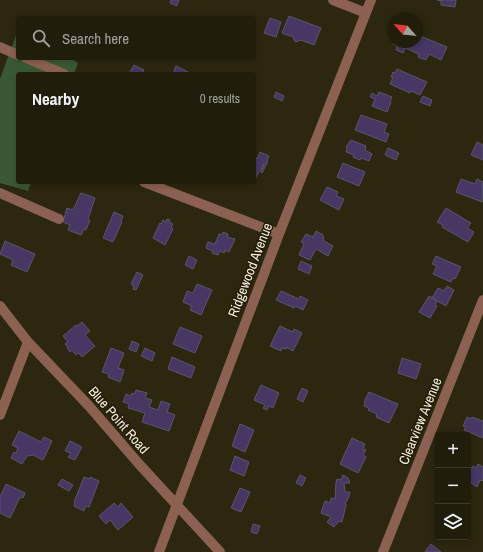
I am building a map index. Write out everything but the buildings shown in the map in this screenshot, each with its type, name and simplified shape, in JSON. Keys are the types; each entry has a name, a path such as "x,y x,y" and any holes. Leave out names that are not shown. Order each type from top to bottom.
{"street":[{"path":"333,0 366,13"},
{"name":"Ridgewood Avenue","path":"159,552 279,234 371,0"},
{"path":"0,47 16,54"},
{"path":"31,60 59,72"},
{"path":"149,184 279,234"},
{"path":"0,193 59,219"},
{"name":"Clearview Avenue","path":"383,552 481,312 483,300"},
{"name":"Blue Point Road","path":"0,306 28,342 89,406 177,506 220,552"},
{"path":"0,415 28,342"}],"green space":[{"path":"16,35 16,60 73,60 78,63 75,72 16,72 16,184 30,184 28,191 0,183 0,79"}]}
